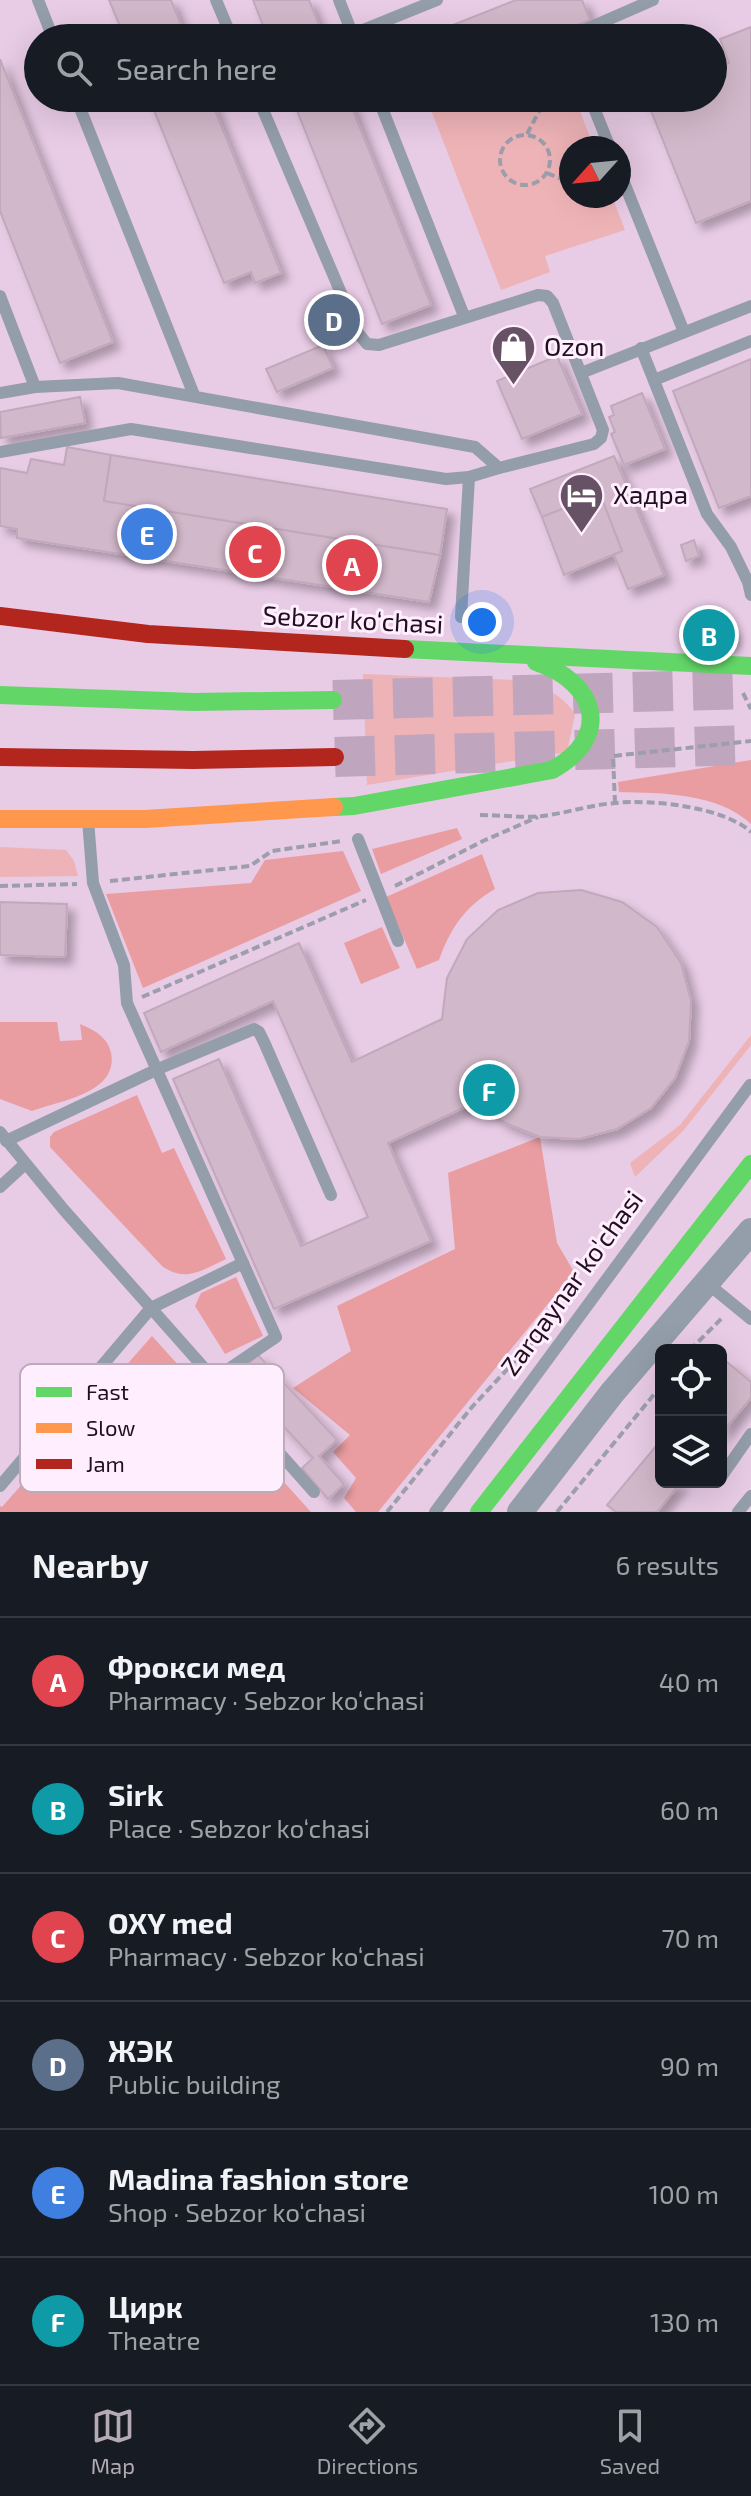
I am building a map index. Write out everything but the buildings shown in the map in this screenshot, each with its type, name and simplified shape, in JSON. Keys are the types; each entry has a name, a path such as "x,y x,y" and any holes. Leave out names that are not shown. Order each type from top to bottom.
{"street":[{"name":"Sebzor ko‘chasi","path":"0,616 148,634 514,656 751,666"},
{"path":"0,819 145,819 354,806 552,770 571,760 584,745 590,734 590,709 582,691 569,678 539,663 514,656"},
{"path":"0,695 193,702 333,700"},
{"path":"0,757 193,760 335,757"},
{"path":"479,1512 751,1164"},
{"path":"520,1512 612,1393 751,1231"}],"lane":[{"path":"38,0 47,24"},
{"path":"216,0 226,24"},
{"path":"339,0 349,24"},
{"path":"598,24 653,0"},
{"path":"381,24 432,1"},
{"path":"82,112 194,395"},
{"path":"0,452 131,429 446,479 469,477 594,444 601,438 603,430 553,303 547,296 538,295 464,316 379,345 367,344 358,333 264,112"},
{"path":"384,112 464,316"},
{"path":"596,112 605,136"},
{"path":"631,200 684,332"},
{"path":"0,296 35,387"},
{"path":"581,373 751,306"},
{"path":"654,380 751,341"},
{"path":"641,348 707,514 731,547 751,595"},
{"path":"0,393 35,387 118,383 475,447 499,468"},
{"path":"461,617 469,477"},
{"path":"88,819 93,883 124,965 127,1003 276,1337 236,1364"},
{"path":"358,839 398,941"},
{"path":"201,1364 3,1136 254,1029 259,1032 331,1195"},
{"name":"Zarqaynar ko'chasi","path":"435,1512 750,1085"},
{"path":"0,1187 25,1164"},
{"path":"103,1364 151,1308 243,1263"},
{"path":"707,1283 751,1319"},
{"path":"727,1468 751,1434"},
{"path":"284,1458 314,1492"},
{"path":"0,1486 20,1462"},
{"path":"738,1512 751,1496"}],"path":[{"path":"527,134 539,112"},
{"path":"527,134 535,136 548,148 550,165 540,180 524,185 515,183 503,171 501,154 510,139 527,134"},
{"path":"547,173 559,178"},
{"path":"741,689 751,709"},
{"path":"615,803 613,756 751,741"},
{"path":"470,815 541,816 615,803 641,802 697,810 733,820 751,832"},
{"path":"127,1003 378,894 483,841 541,816"},
{"path":"0,886 93,883 250,866 272,851 358,839"},
{"path":"557,1512 655,1393"}],"shaded area":[{"path":"432,112 580,112 589,136 559,136 559,208 617,208 625,230 545,256 550,272 501,290"},
{"path":"363,674 517,680 542,687 557,695 575,714 567,752 367,785"},
{"path":"751,760 751,824 738,814 706,801 671,794 619,792 618,782"},
{"path":"457,828 462,839 381,874 372,849"},
{"path":"0,847 66,850 74,861 78,876 0,877"},
{"path":"343,851 361,891 143,988 106,894 251,883 265,860"},
{"path":"482,854 495,889 460,919 439,960 417,969 386,897"},
{"path":"382,927 400,968 361,984 344,943"},
{"path":"0,1022 57,1022 60,1041 82,1040 80,1024 107,1043 111,1067 106,1078 85,1093 32,1111 0,1099"},
{"path":"751,1035 751,1045 683,1131 635,1177 630,1163 680,1125"},
{"path":"137,1095 162,1153 174,1148 226,1259 202,1271 179,1274 162,1266 50,1147 50,1137 54,1132"},
{"path":"540,1137 557,1243 574,1272 378,1512 356,1512 344,1498 356,1478 333,1452 350,1435 293,1388 351,1351 337,1306 455,1249 448,1173"},
{"path":"236,1277 263,1336 225,1354 195,1306 201,1293"},
{"path":"152,1336 177,1364 127,1364"},
{"path":"284,1482 311,1512 0,1512 20,1486 20,1492 284,1492"}],"tunnel":[{"path":"333,700 751,689"},
{"path":"335,757 751,745"}],"traffic: fast":[{"path":"405,649 751,666"},
{"path":"334,807 552,770 572,756 584,742 590,726 590,711 584,696 573,683 536,662"},
{"path":"0,695 193,702 333,700"},
{"path":"479,1512 751,1164"}],"traffic: slow":[{"path":"0,819 145,819 334,807"}],"traffic: jam":[{"path":"0,616 148,634 405,649"},
{"path":"0,757 193,760 335,757"}],"place":[{"name":"ЖЭК","path":"334,320"},
{"name":"Ozon","path":"513,386"},
{"name":"Madina fashion store","path":"147,534"},
{"name":"Хадра","path":"582,534"},
{"name":"OXY med","path":"255,552"},
{"name":"Фрокси мед","path":"352,565"},
{"name":"Sirk","path":"709,635"},
{"name":"Цирк","path":"489,1090"}]}
